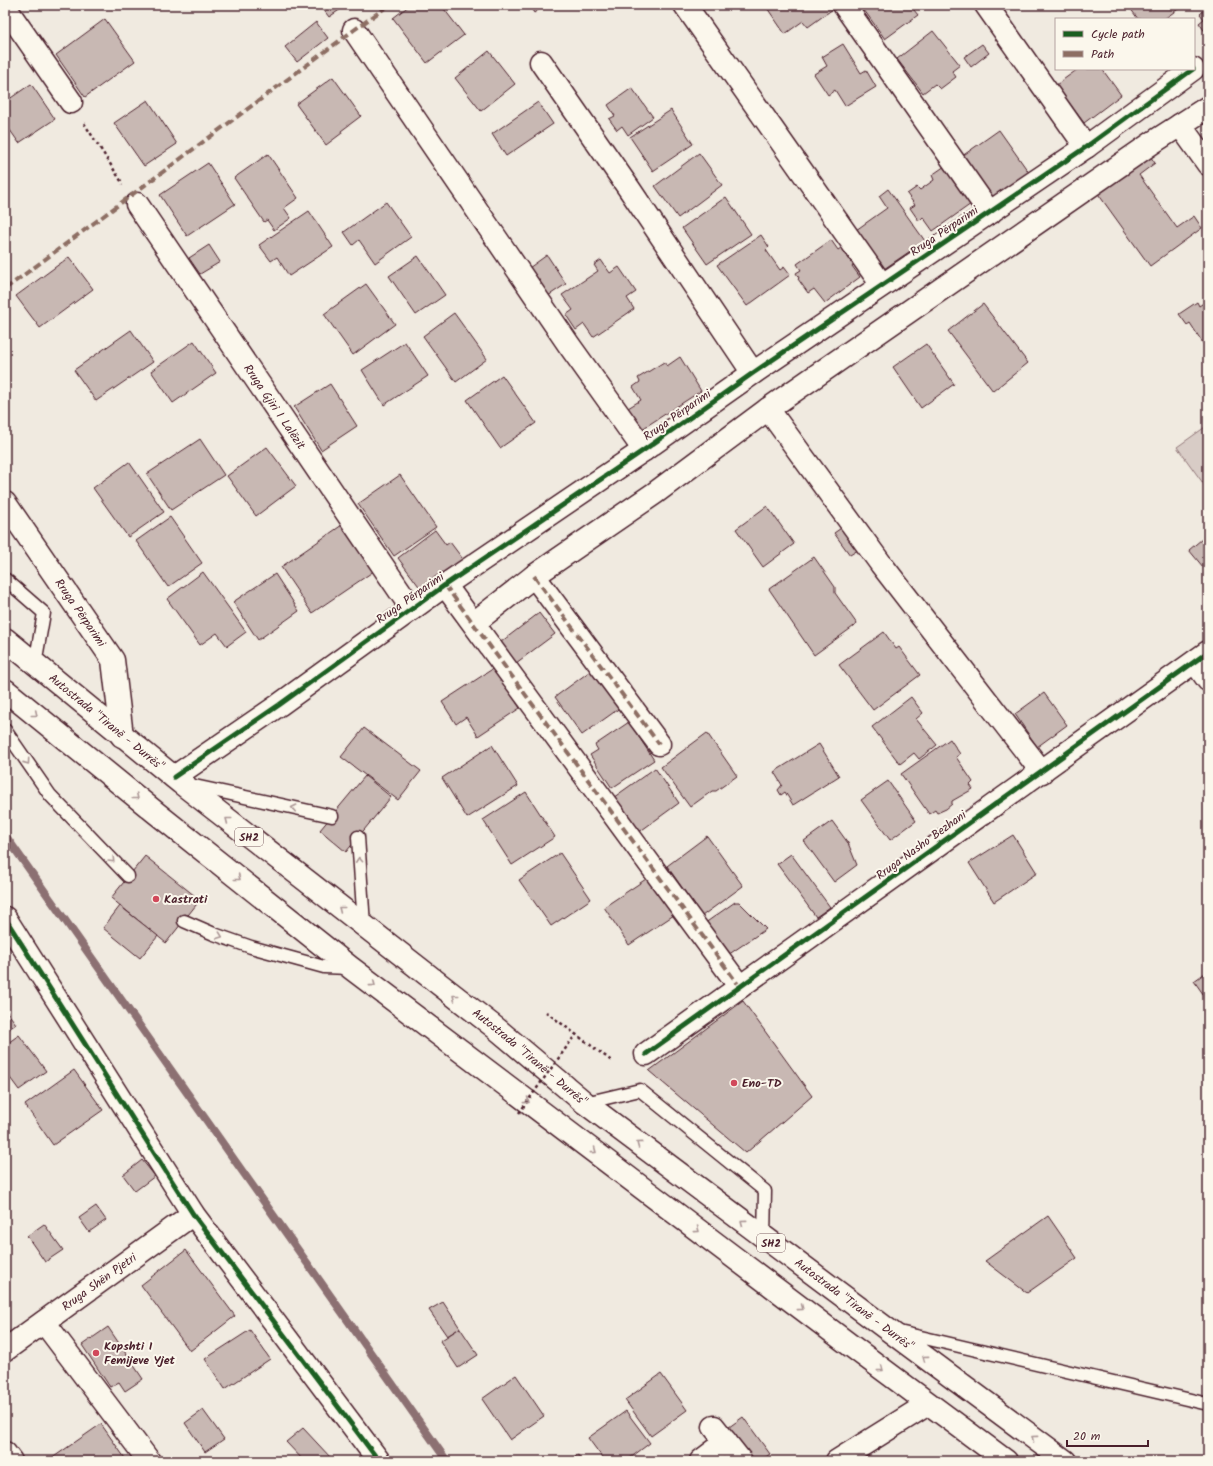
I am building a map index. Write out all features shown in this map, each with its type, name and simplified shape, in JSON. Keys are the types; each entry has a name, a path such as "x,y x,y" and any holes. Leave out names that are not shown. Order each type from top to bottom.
{"main road":[{"path":"685,5 882,285"},
{"path":"844,5 990,212"},
{"path":"986,5 1086,147"},
{"path":"5,7 71,102"},
{"path":"354,30 565,339 644,450"},
{"name":"Rruga Përparimi","path":"1195,67 1208,58"},
{"path":"541,62 634,196 753,373"},
{"name":"Rruga Përparimi","path":"177,780 445,585 644,450 753,373 1086,147 1190,70"},
{"path":"474,623 534,576 655,493 768,410 1152,142 1208,107"},
{"path":"1180,125 1208,164"},
{"name":"Rruga Gjiri I Lalëzit","path":"137,204 412,609"},
{"path":"768,410 881,564 1042,772"},
{"name":"Rruga Përparimi","path":"5,503 113,660 122,736"},
{"path":"534,576 659,744"},
{"path":"445,585 740,987"},
{"name":"Autostrada \"Tiranë - Durrës\"","path":"5,639 177,780 497,1029 585,1103 1065,1461"},
{"path":"1202,657 1208,680"},
{"name":"Rruga Nasho Bezhani","path":"646,1054 1202,657"},
{"path":"5,690 161,817 351,968 928,1404 1006,1461"},
{"path":"5,918 193,1214 379,1461"},
{"name":"Rruga Shën Pjetri","path":"5,1350 193,1214"},
{"path":"44,1322 149,1461"},
{"path":"837,1461 928,1404"},
{"path":"701,1461 720,1434 741,1461"},
{"path":"5,1453 11,1461"}],"lane":[{"path":"5,579 44,613 35,664"},
{"path":"5,730 50,795 128,876"},
{"path":"177,780 332,816"},
{"path":"358,838 364,927"},
{"path":"184,921 214,934 251,947 324,967 351,968"},
{"path":"585,1103 640,1090 765,1192 764,1238"},
{"path":"887,1329 1208,1404"}],"path":[{"path":"71,102 137,204"},
{"path":"546,1012 613,1062"},
{"path":"519,1113 576,1034"}],"shaded area":[{"path":"1208,425 1208,490 1177,447"}],"building":[{"path":"320,5 347,5 329,17"},
{"path":"410,5 441,5 464,35 427,63 393,18"},
{"path":"529,5 545,5 534,13"},
{"path":"765,5 830,5 833,9 808,27 803,21 785,34"},
{"path":"871,5 910,5 918,15 885,39 864,10"},
{"path":"1128,5 1184,5 1165,18 1137,18"},
{"path":"1203,5 1208,5 1208,36 1199,23 1204,19 1200,14 1206,9"},
{"path":"105,19 135,61 85,97 56,55"},
{"path":"316,22 328,38 297,62 285,47"},
{"path":"933,31 960,65 952,71 956,77 940,89 935,84 923,93 897,59"},
{"path":"843,44 861,73 866,70 876,87 845,106 835,90 828,95 814,74 827,66 822,57"},
{"path":"982,44 989,53 971,67 964,57"},
{"path":"489,51 515,84 481,111 455,78"},
{"path":"1077,70 1103,70 1121,95 1084,123 1056,85"},
{"path":"333,77 361,116 341,131 342,133 326,145 296,104"},
{"path":"31,84 55,119 19,143 5,123 5,102"},
{"path":"632,88 653,117 628,135 622,126 617,130 609,119 615,116 608,105"},
{"path":"148,100 177,144 144,166 114,123"},
{"path":"538,102 553,124 506,156 492,134"},
{"path":"671,110 693,144 653,171 630,137"},
{"path":"999,130 1030,174 990,203 958,159"},
{"path":"699,153 722,185 678,218 655,186"},
{"path":"1148,153 1155,163 1139,175 1177,228 1194,216 1202,228 1150,266 1096,191"},
{"path":"268,154 298,198 284,208 291,218 274,230 267,220 264,222 234,178"},
{"path":"208,163 235,204 187,236 160,195"},
{"path":"945,166 971,204 933,231 923,217 919,221 910,208 915,205 907,194 917,187 920,190 934,180 932,175"},
{"path":"888,189 925,241 884,269 856,230 887,208 879,196"},
{"path":"726,197 751,234 707,264 682,228"},
{"path":"386,202 411,237 375,263 359,240 353,245 344,232"},
{"path":"309,211 333,247 289,276 277,257 271,261 259,245"},
{"path":"761,235 769,247 766,250 780,270 784,267 790,275 747,306 717,265"},
{"path":"831,240 838,250 844,246 856,263 852,266 860,277 825,303 814,289 808,293 798,279 799,278 796,273 801,270 797,264"},
{"path":"209,245 220,262 200,274 189,258"},
{"path":"547,255 566,284 548,296 529,268"},
{"path":"418,256 445,295 416,315 389,276"},
{"path":"69,257 93,289 40,328 16,296"},
{"path":"601,260 610,273 619,267 636,292 627,298 634,309 593,337 584,324 576,330 566,315 573,310 562,295 598,271 594,265"},
{"path":"366,284 395,324 353,355 324,314"},
{"path":"1208,300 1208,351 1190,323 1187,325 1179,314 1197,302 1199,306"},
{"path":"983,304 1028,363 993,391 948,331"},
{"path":"454,313 487,359 456,382 423,336"},
{"path":"131,330 153,362 96,401 74,370"},
{"path":"194,341 216,373 173,403 151,371"},
{"path":"405,342 428,376 384,405 362,370"},
{"path":"926,344 954,384 921,408 893,367"},
{"path":"680,357 701,391 642,429 628,408 641,400 633,387 640,382 638,378 664,362 667,366"},
{"path":"502,375 536,423 500,448 467,400"},
{"path":"330,384 357,426 321,450 294,407"},
{"path":"200,439 224,475 171,510 147,474"},
{"path":"267,447 296,486 256,516 227,476"},
{"path":"129,462 164,512 128,537 93,488"},
{"path":"400,475 436,527 394,556 358,504"},
{"path":"767,506 794,544 763,567 736,529"},
{"path":"170,517 202,563 168,587 136,541"},
{"path":"847,524 863,547 850,555 834,533"},
{"path":"342,525 374,571 312,613 281,567"},
{"path":"435,530 446,545 450,542 465,562 424,593 398,558"},
{"path":"1208,534 1208,573 1189,550"},
{"path":"814,557 835,587 835,593 857,624 814,655 769,589"},
{"path":"203,572 246,632 227,646 217,633 200,645 167,599"},
{"path":"275,574 299,611 258,640 233,602"},
{"path":"539,613 555,634 512,666 497,645"},
{"path":"884,632 896,649 899,647 920,675 873,710 839,665"},
{"path":"597,666 624,705 582,735 555,697"},
{"path":"494,668 520,708 478,736 466,717 456,724 442,702"},
{"path":"1044,693 1067,725 1037,747 1015,714"},
{"path":"911,697 923,713 916,719 937,745 919,759 914,753 900,764 872,727"},
{"path":"629,722 654,760 612,788 590,755 598,750 595,745"},
{"path":"364,728 421,771 398,800 341,757"},
{"path":"707,733 737,776 716,791 712,791 690,807 661,767"},
{"path":"950,739 960,754 956,757 973,782 970,785 973,789 952,801 952,804 946,809 937,813 935,810 929,814 901,774"},
{"path":"819,744 839,776 793,805 785,792 781,795 778,790 782,785 774,772"},
{"path":"492,745 518,786 467,818 442,778"},
{"path":"655,768 679,803 635,835 610,800"},
{"path":"365,776 391,797 346,852 320,830"},
{"path":"888,781 916,821 890,840 861,800"},
{"path":"526,792 555,837 512,865 483,820"},
{"path":"832,821 848,843 857,865 834,882 804,841"},
{"path":"1013,835 1037,873 994,902 969,863"},
{"path":"707,836 743,886 702,916 667,866"},
{"path":"560,853 591,899 551,926 519,880"},
{"path":"791,854 830,907 816,917 777,864"},
{"name":"Kastrati","path":"145,856 200,900 166,943 111,898"},
{"path":"649,877 674,915 629,945 604,907"},
{"path":"735,902 739,902 766,929 725,957 701,926"},
{"path":"120,906 158,936 140,958 103,928"},
{"path":"1208,971 1208,1001 1194,981"},
{"name":"Eno-TD","path":"743,1001 812,1096 746,1153 649,1071"},
{"path":"5,1009 16,1024 5,1032"},
{"path":"19,1035 46,1071 19,1090 5,1071 5,1045"},
{"path":"74,1070 103,1110 53,1145 25,1105"},
{"path":"142,1160 155,1176 135,1191 123,1175"},
{"path":"96,1206 106,1220 89,1232 79,1218"},
{"path":"1048,1216 1077,1258 1027,1293 985,1261"},
{"path":"44,1224 63,1250 45,1262 27,1236"},
{"path":"186,1250 235,1316 190,1351 141,1285"},
{"path":"443,1302 460,1328 447,1336 429,1310"},
{"path":"108,1327 143,1379 125,1391 119,1382 110,1387 82,1345"},
{"path":"460,1328 478,1355 458,1368 440,1341"},
{"path":"250,1330 270,1359 225,1389 205,1359"},
{"path":"661,1374 687,1410 651,1436 625,1400"},
{"path":"516,1375 544,1416 510,1440 482,1399"},
{"path":"203,1410 224,1439 205,1452 185,1423"},
{"path":"626,1411 650,1443 626,1461 605,1461 588,1438"},
{"path":"743,1417 770,1454 760,1461 748,1461 725,1430"},
{"path":"101,1424 127,1461 48,1461"},
{"path":"303,1428 331,1458 328,1461 304,1461 286,1442"},
{"path":"578,1455 582,1461 569,1461"}],"waterway":[{"path":"5,835 447,1461"}],"marked path":[{"path":"5,289 389,5"},
{"path":"534,576 659,744"},
{"path":"445,585 740,987"}],"cycle path":[{"path":"174,777 279,705 445,585 644,450 753,373 1086,147 1192,70"},
{"path":"646,1054 1208,652"},
{"path":"5,918 193,1214 379,1461"}],"place":[{"name":"Kastrati","path":"156,899"},
{"name":"Eno-TD","path":"734,1083"},
{"name":"Kopshti I Femijeve Yjet","path":"96,1353"}]}
